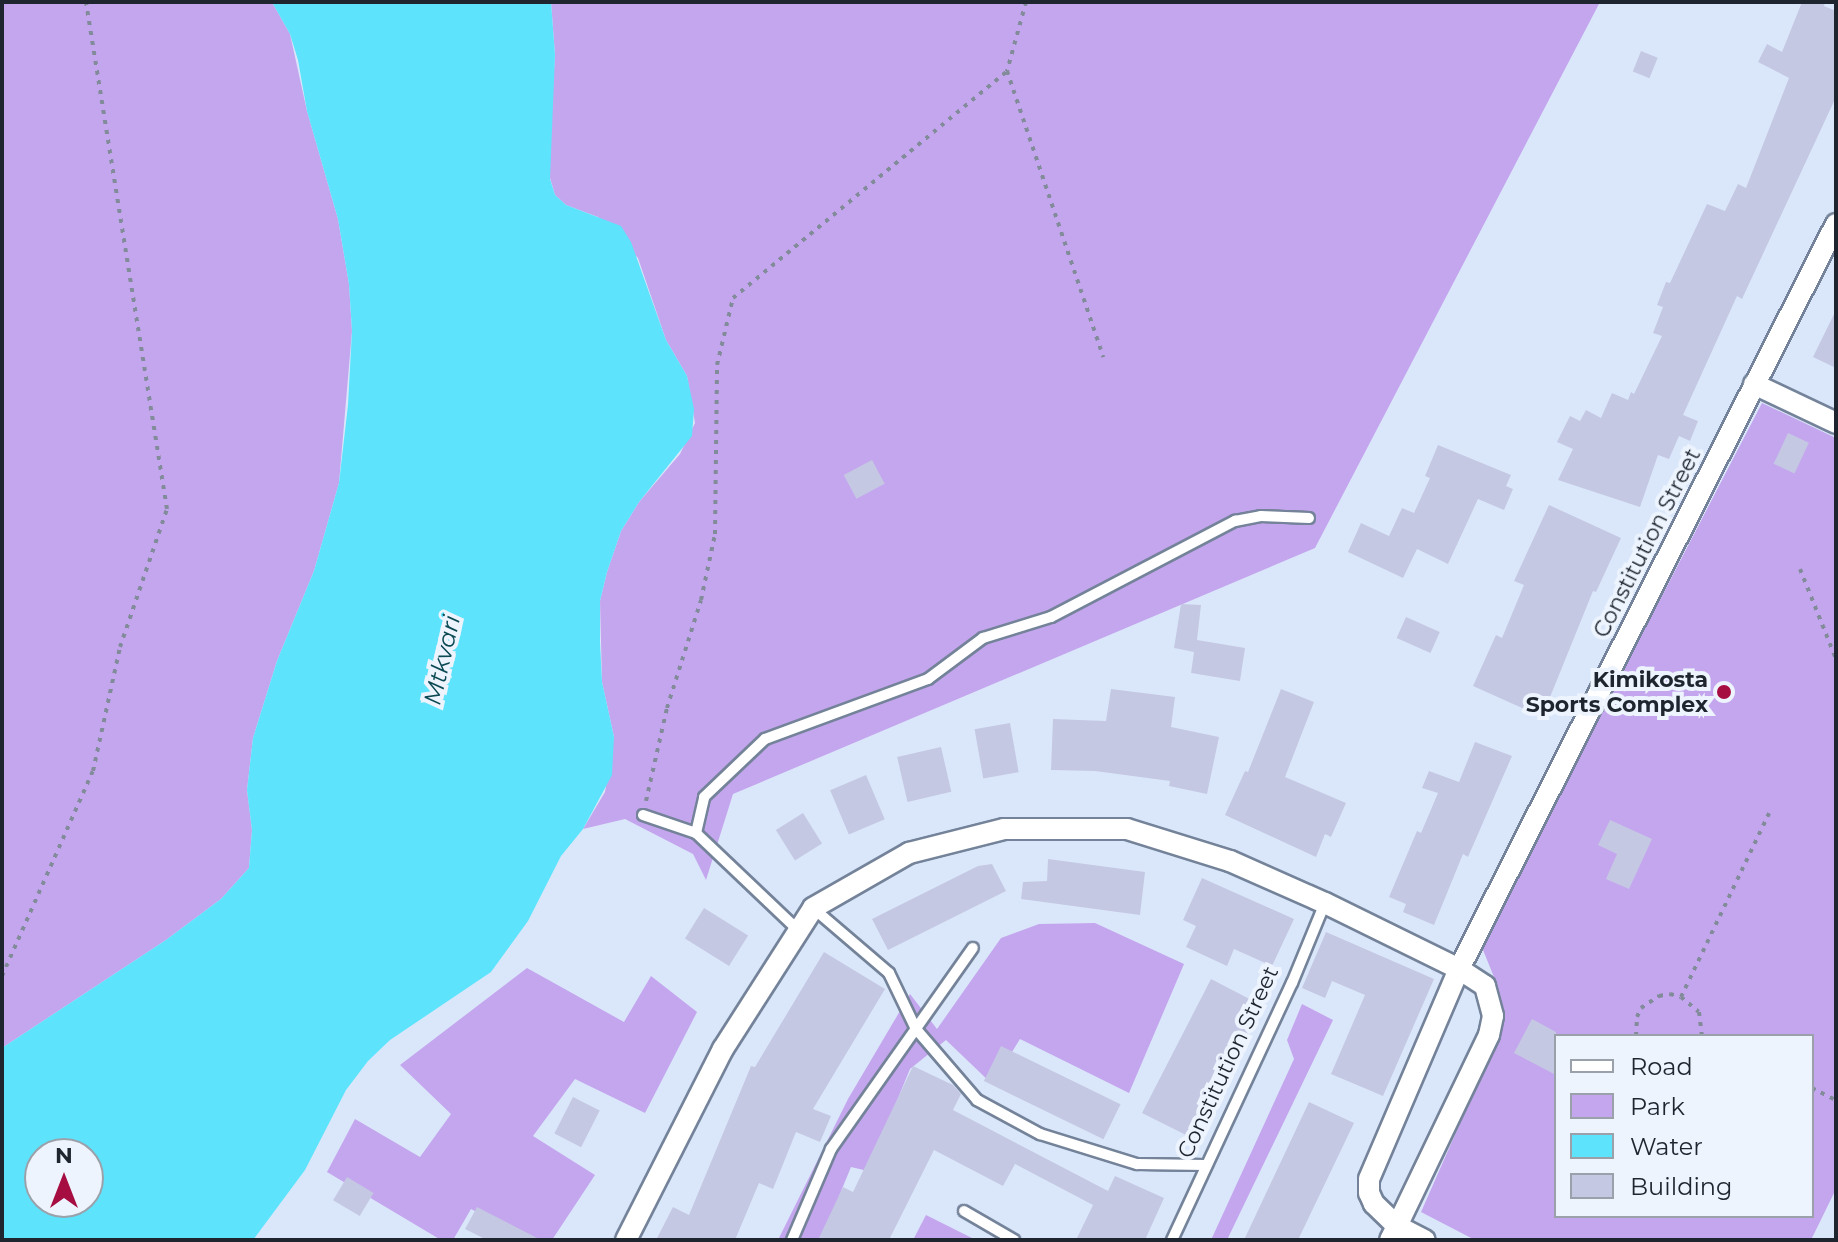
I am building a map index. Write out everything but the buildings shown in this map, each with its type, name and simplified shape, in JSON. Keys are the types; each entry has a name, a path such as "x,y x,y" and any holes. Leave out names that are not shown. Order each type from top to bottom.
{"street":[{"name":"Constitution Street","path":"1393,1233 1369,1193 1369,1179 1459,969 1754,384 1766,369 1836,224"},
{"path":"1754,384 1836,423"},
{"path":"626,1240 723,1049 813,908 909,853 1004,829 1127,829 1230,861 1325,903 1459,969 1485,986 1493,1016 1489,1035 1393,1233 1425,1240"}],"lane":[{"path":"696,833 704,797 765,739 928,679 983,638 1051,617 1235,521 1261,516 1309,518"},
{"path":"643,815 696,833 798,930"},
{"name":"Constitution Street","path":"1172,1240 1292,983 1325,903"},
{"path":"813,908 889,973 916,1029 977,1100 1040,1134 1137,1164 1205,1165"},
{"path":"792,1240 831,1149 973,948"},
{"path":"964,1211 1014,1240"}],"path":[{"path":"2,976 93,771 120,647 167,509 86,2"},
{"path":"1026,2 1007,71 1103,357"},
{"path":"643,815 667,708 701,600 715,534 717,365 733,298 1007,71"},
{"path":"1800,569 1836,659"},
{"path":"1681,997 1769,813"},
{"path":"1636,1034 1637,1017 1649,1000 1670,994 1681,997 1699,1012 1703,1034"},
{"path":"1814,1089 1836,1100"}],"green space":[{"path":"2,2 272,2 290,34 307,111 338,219 349,284 352,331 339,483 314,571 277,661 253,738 247,790 252,830 249,868 221,899 166,940 2,1048"},
{"path":"551,2 1600,2 1315,548 733,794 706,880 693,854 625,819 583,829 605,792 614,737 602,682 600,601 607,572 621,531 639,502 680,454 695,423 687,376 666,340 638,258 598,217 566,205 555,195 550,178 549,150 555,55"},
{"name":"Kimikosta Sports Complex","path":"1762,403 1836,438 1836,1189 1811,1240 1475,1240 1421,1212 1502,1028 1496,982 1481,945"},
{"path":"1095,923 1184,964 1129,1093 1020,1039 992,1084 946,1040 910,1069 868,1171 851,1167 821,1240 778,1240 848,1099 910,994 937,1029 1001,938 1039,924"},
{"path":"527,968 624,1022 651,976 697,1012 645,1113 575,1079 533,1136 595,1175 552,1240 531,1240 471,1209 453,1240 441,1240 327,1172 355,1119 420,1157 451,1114 400,1065"},
{"path":"1302,1004 1333,1020 1227,1240 1211,1240 1294,1059 1287,1040"},
{"path":"926,1215 976,1240 913,1240"}],"water":[{"name":"Mtkvari","path":"272,2 551,2 555,55 550,179 555,195 566,205 621,226 631,242 666,340 687,376 694,409 692,436 639,502 621,531 600,601 602,682 614,737 612,775 583,829 561,856 528,921 491,972 390,1040 368,1061 346,1090 305,1170 253,1240 2,1240 2,1048 166,940 221,899 249,868 252,830 247,790 253,738 277,661 314,571 339,483 348,405 352,331 349,284 338,219 307,111 290,34"}],"place":[{"name":"Kimikosta Sports Complex","path":"1724,692"}]}
